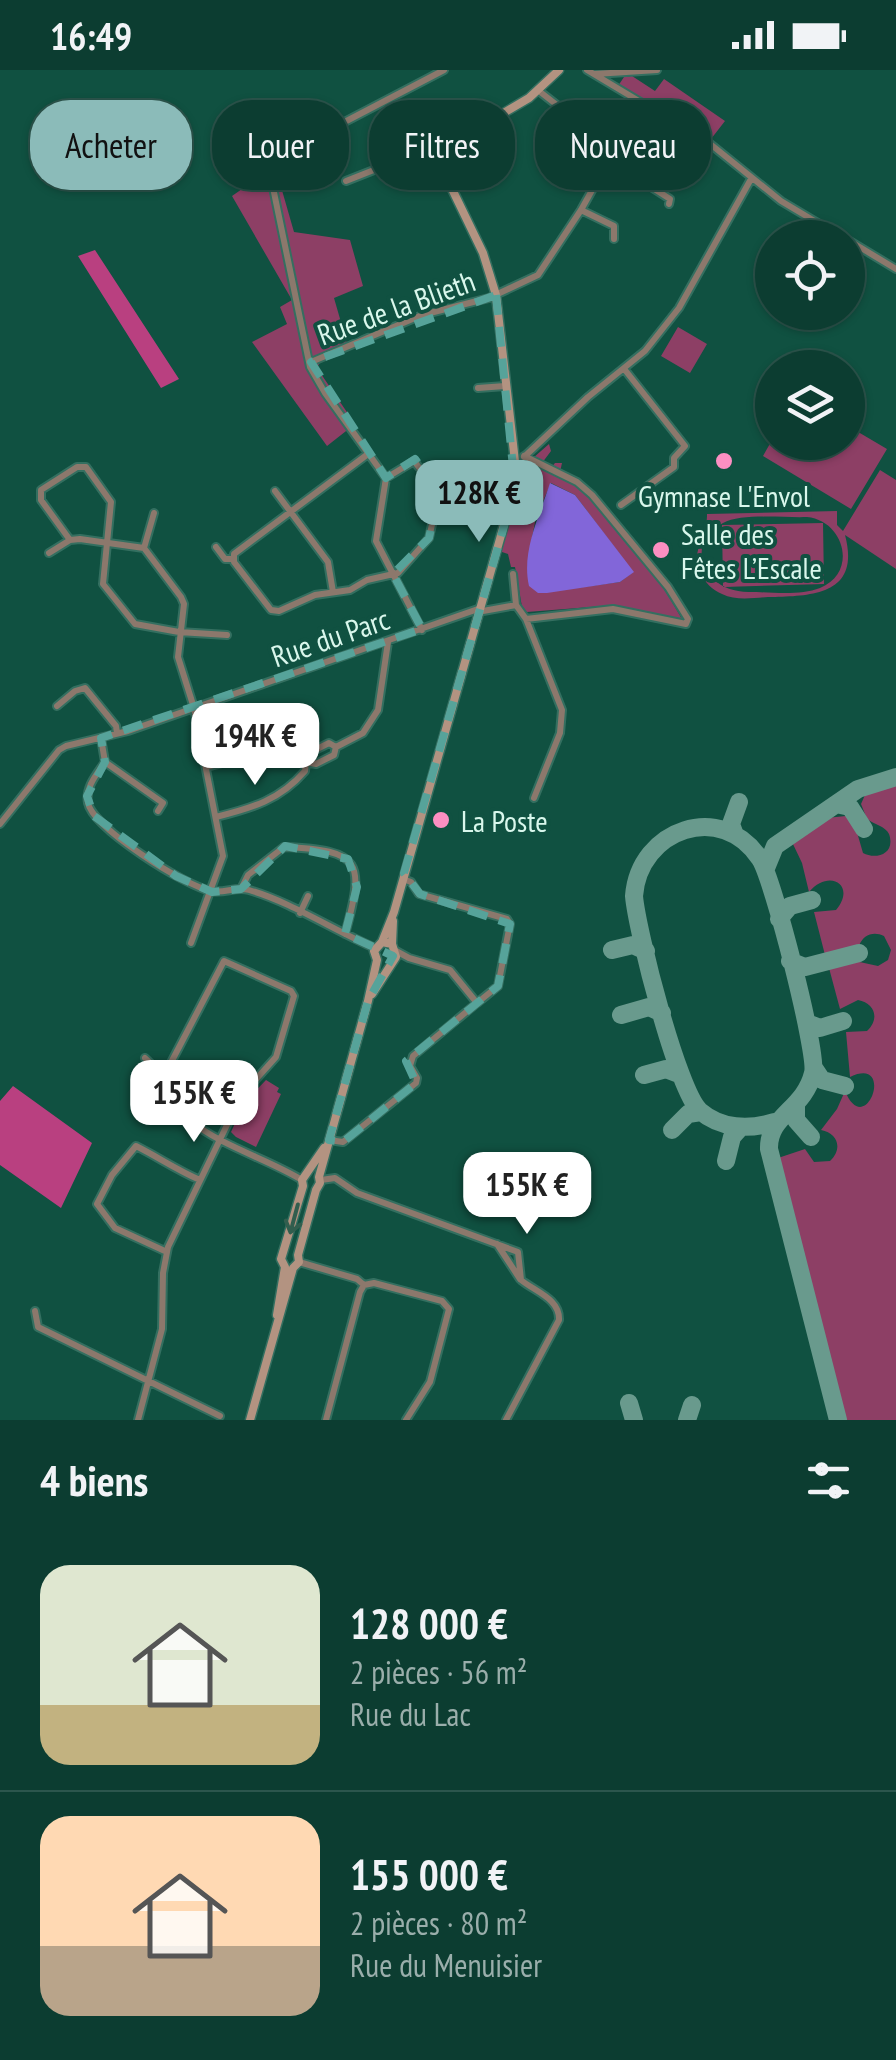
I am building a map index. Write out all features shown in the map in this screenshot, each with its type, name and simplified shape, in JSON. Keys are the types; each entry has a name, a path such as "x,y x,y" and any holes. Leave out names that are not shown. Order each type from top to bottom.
{"main road":[{"path":"515,105 538,91 559,70"},
{"path":"250,1420 368,1001 378,945 394,912 515,488 520,458 505,386 496,295 484,253 455,190"},
{"path":"368,1001 393,954 394,912"},
{"path":"378,945 393,954"},
{"path":"377,960 393,954"},
{"path":"294,1263 281,1260 305,1178 329,1140"},
{"path":"305,1178 320,1178"},
{"path":"305,1178 310,1191 316,1190"},
{"path":"285,1252 294,1251 294,1263"}],"street":[{"path":"422,630 376,541 386,478 312,373 270,174 312,139 444,70"},
{"path":"590,72 657,70"},
{"path":"590,72 709,143 751,179 813,220"},
{"path":"538,91 550,100"},
{"path":"526,619 613,609 686,624 688,619 668,587 592,495 576,482 520,458 588,396 645,352 679,308 751,179"},
{"path":"593,190 582,210 614,226 614,238"},
{"path":"658,190 670,198 668,204"},
{"name":"Rue de la Blieth","path":"311,362 422,315 496,295 538,275 582,210"},
{"path":"865,251 896,269"},
{"path":"622,505 674,467 674,458 685,446 624,370"},
{"path":"478,388 505,386"},
{"path":"216,547 224,559 232,559 368,454"},
{"path":"232,559 274,612 315,595 350,590 404,569 429,538 439,494 414,461 386,478"},
{"path":"70,540 42,500 41,490 77,467 86,466 111,502 103,584 129,618 143,627 226,636"},
{"path":"275,492 328,562 334,592"},
{"path":"144,548 154,513"},
{"path":"49,553 70,540 144,548 184,604 178,657 194,708 223,856 191,943"},
{"path":"512,574 516,605 526,619 562,710 560,733 534,798"},
{"name":"Rue du Parc","path":"0,824 59,750 194,708 478,609 516,605"},
{"path":"206,767 264,754 284,754 316,764 334,755 336,747 363,733 378,710 388,642"},
{"path":"57,706 84,688 116,726 117,733"},
{"path":"101,738 106,762 163,804 158,812"},
{"path":"216,816 253,808 280,796 305,771 309,753 329,743 336,747"},
{"path":"106,762 91,782 87,796 94,816 176,876 212,892 241,889 378,945"},
{"path":"241,889 248,876 284,847 341,854 353,864 357,887 345,934"},
{"path":"329,1140 343,1142 416,1083 410,1066 412,1056 498,986 510,924 507,920 419,894 403,878"},
{"path":"300,913 308,896"},
{"path":"393,954 450,970 477,1003"},
{"path":"138,1420 162,1329 167,1252 241,1096 276,1057 294,996 291,991 224,960 164,1076"},
{"path":"146,1058 164,1076 186,1117 220,1138 305,1178"},
{"path":"167,1252 115,1228 97,1204 112,1175 136,1146 200,1180"},
{"path":"320,1178 335,1178 357,1193 518,1252 521,1280"},
{"path":"496,1243 513,1273 553,1302 559,1311 559,1320 506,1420"},
{"path":"294,1263 357,1279 364,1285"},
{"path":"364,1285 374,1283 442,1301 449,1310 430,1382 406,1420"},
{"path":"326,1420 364,1285"},
{"path":"35,1311 38,1327 220,1416"}],"highlighted area":[{"path":"496,295 515,488 404,873 420,894 510,924 498,986 406,1061 416,1083 343,1142 329,1140 368,1001 393,956 345,934 357,887 348,859 285,846 241,889 212,892 176,876 94,816 87,796 105,762 101,738 422,629 393,574 429,538 439,491 415,459 386,478 311,362"}],"shaded area":[{"path":"632,76 655,91 664,79 694,100 643,100 618,86 624,77"},
{"path":"711,111 725,121 711,139"},
{"path":"241,190 282,190 294,232 350,240 363,286 334,298 349,350 320,362 317,368 355,424 327,446 252,342 287,324 280,307 292,300 232,196"},
{"path":"95,250 179,379 161,388 78,256"},
{"path":"678,327 707,344 690,373 661,356"},
{"path":"865,436 887,449 851,509 770,460 865,460"},
{"path":"549,444 551,451 542,463 551,468 562,463 560,472 629,540 683,621 616,605 527,612 522,607 515,567 511,567 508,554 499,551 519,487 520,462 533,458","holes":["551,483 575,495 633,572 620,582 538,593 531,543 536,517"]},
{"path":"880,470 896,480 896,569 845,535 846,570 839,581 816,593 733,598 709,585 697,565 707,514 837,511 837,525 843,531","holes":["752,517 807,517 820,521 838,537 843,560 832,581 820,588 795,593 734,590 710,576 704,565 704,542 723,523"]},
{"path":"550,483 575,495 634,572 620,582 547,593 538,593 529,586 529,546"},
{"path":"823,523 824,584 723,587 722,525"},
{"path":"896,784 896,1420 846,1420 778,1158 805,1149 814,1162 830,1161 837,1142 821,1130 845,1091 853,1104 861,1107 873,1094 872,1077 864,1073 850,1077 846,1032 867,1031 874,1012 858,1000 840,1009 829,968 855,961 878,966 888,960 891,950 884,936 872,934 859,946 825,955 814,912 836,910 842,901 842,887 825,881 809,892 792,842 826,818 846,816 854,822 863,853 883,854 890,846 889,834 867,819 861,804 865,795"},
{"path":"266,1080 279,1088 277,1092 281,1094 256,1147 231,1132 245,1102"},
{"path":"13,1086 92,1143 61,1208 0,1165 0,1101"}],"taxiway":[{"path":"766,868 775,846 858,789 896,777"},
{"path":"735,835 731,824 739,802"},
{"path":"836,804 850,807 864,829"},
{"path":"774,1122 736,1126 708,1117 691,1098 670,1044 634,896 639,873 650,854 666,839 685,830 725,830 744,841 760,859 793,966 809,1034 813,1073 802,1096 774,1128 769,1149 838,1420"},
{"path":"779,919 790,906 812,900"},
{"path":"612,950 633,945 646,951"},
{"path":"790,961 805,967 859,953"},
{"path":"621,1015 649,1007 662,1013"},
{"path":"807,1023 820,1028 843,1021"},
{"path":"814,1068 822,1080 845,1086"},
{"path":"644,1075 666,1069 679,1074"},
{"path":"796,1106 796,1120 811,1137"},
{"path":"672,1130 688,1114 701,1112"},
{"path":"726,1161 732,1137 741,1127"},
{"path":"629,1403 634,1420"},
{"path":"687,1420 692,1405"}],"place":[{"name":"Gymnase L'Envol","path":"724,461"},
{"name":"Salle des Fêtes L’Escale","path":"661,550"},
{"name":"La Poste","path":"441,820"}]}
